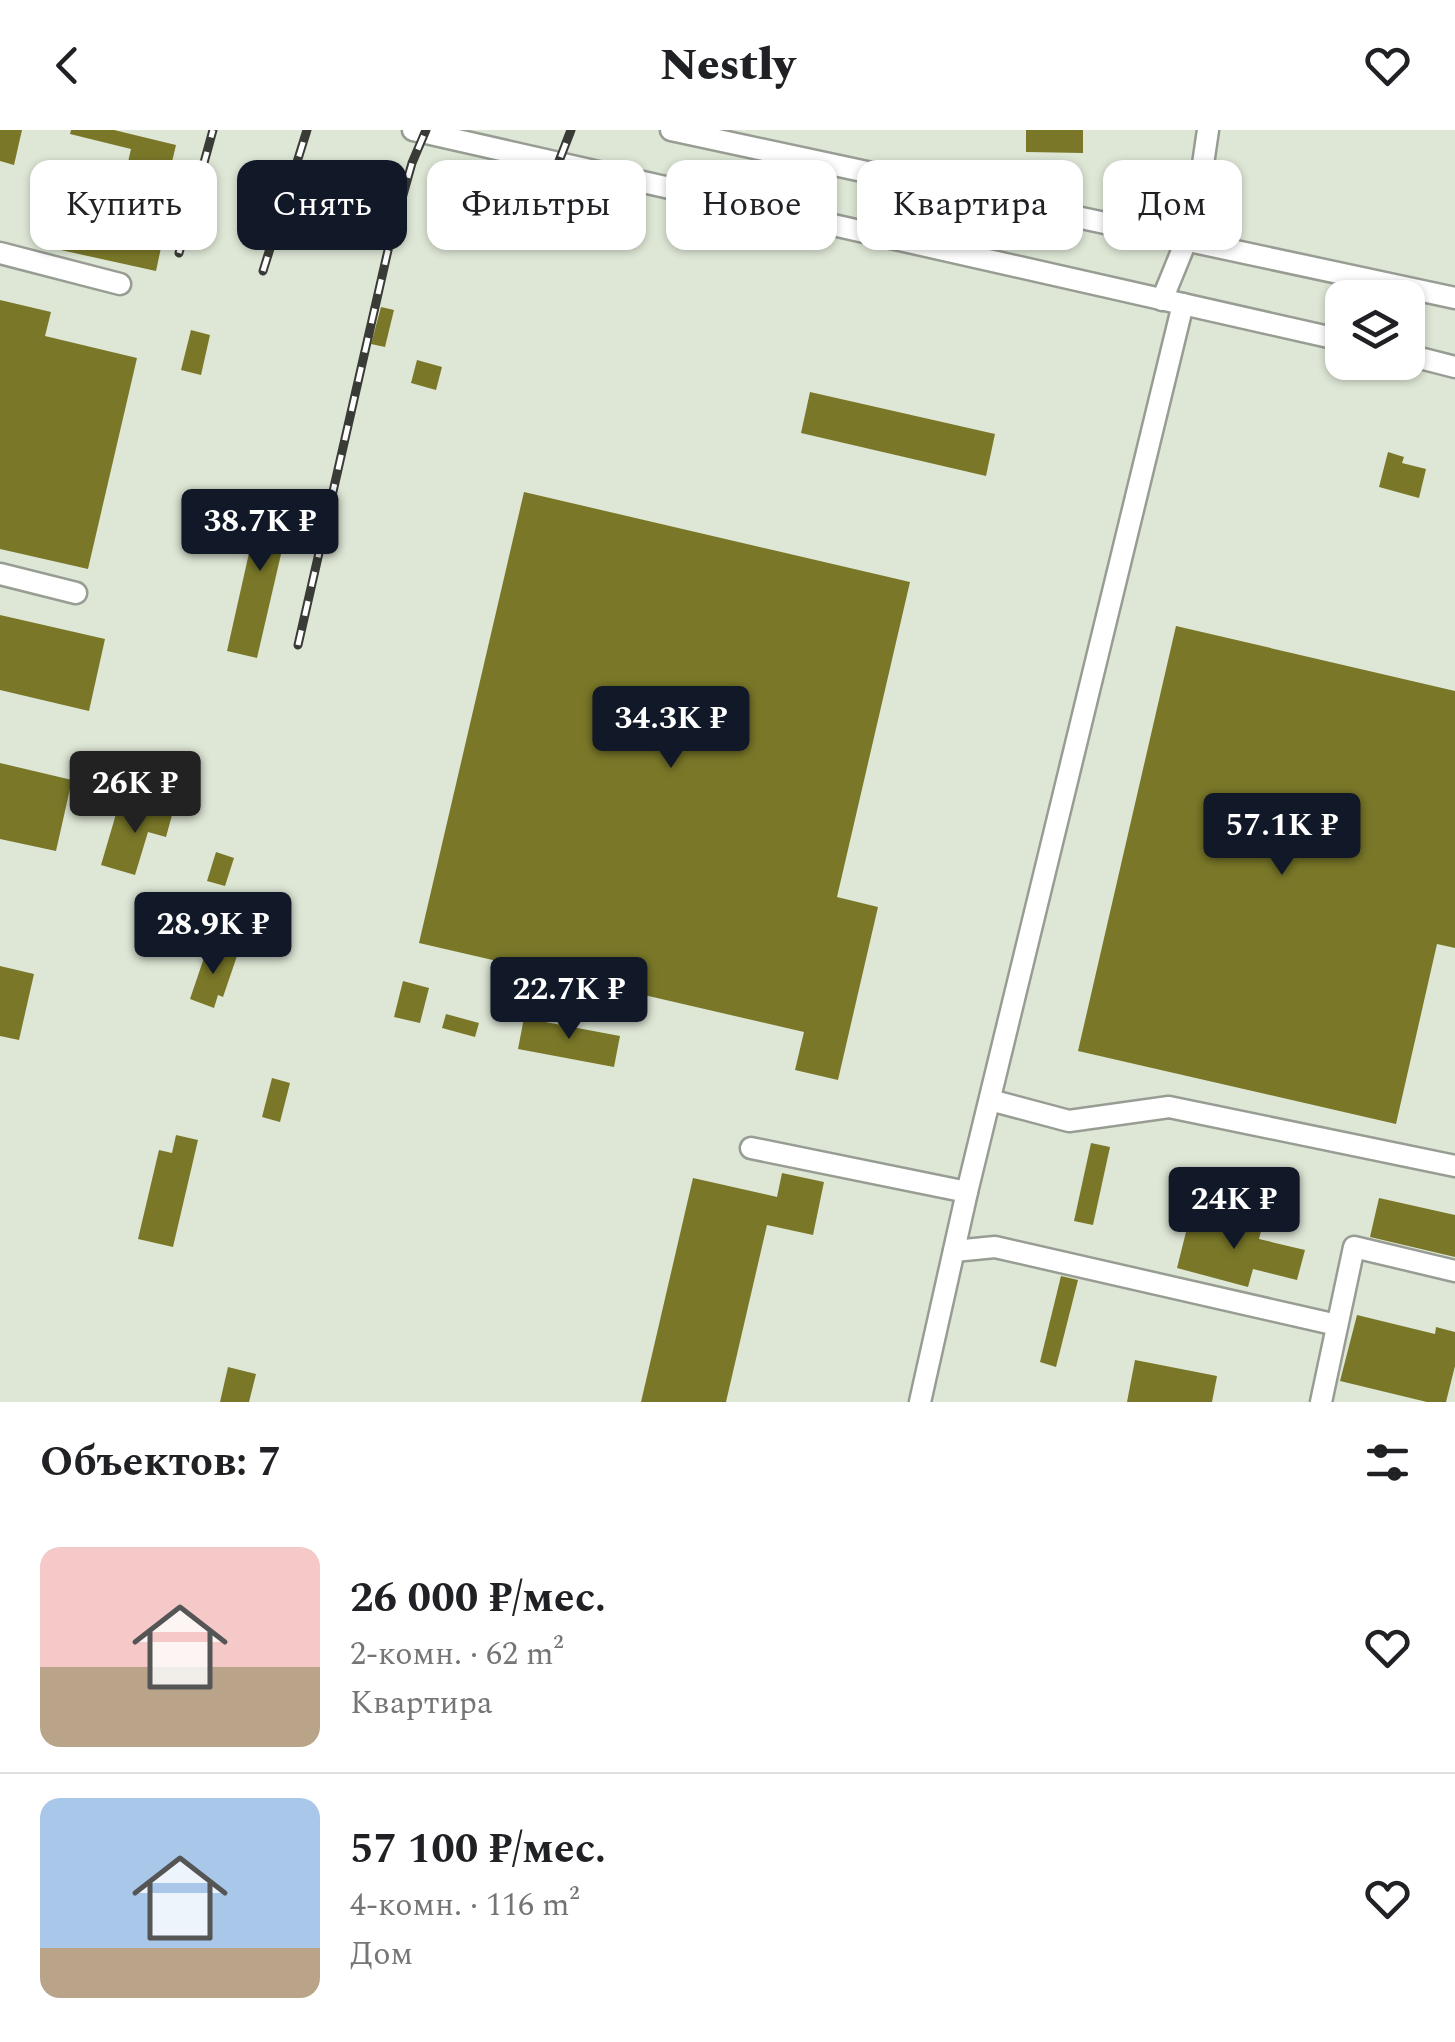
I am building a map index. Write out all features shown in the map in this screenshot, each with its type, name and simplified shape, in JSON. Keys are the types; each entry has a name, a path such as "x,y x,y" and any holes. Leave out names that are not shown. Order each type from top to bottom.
{"street":[{"path":"413,130 1325,336"},
{"path":"670,130 1103,224"},
{"path":"1204,160 1208,130"},
{"path":"920,1402 1185,250"},
{"path":"1225,250 1455,298"},
{"path":"0,253 120,284"},
{"path":"1425,360 1455,366"},
{"path":"0,574 76,593"},
{"path":"990,1100 1070,1121 1169,1108 1455,1166"},
{"path":"750,1148 967,1192"},
{"path":"954,1251 994,1247 1337,1325"},
{"path":"1321,1402 1354,1248 1455,1270"}],"shaded area":[{"path":"0,130 1455,130 1455,1402 0,1402"}],"building":[{"path":"0,130 22,130 14,165 0,161"},
{"path":"71,130 114,130 176,145 172,160 128,160 131,149 70,134"},
{"path":"1026,130 1083,130 1083,153 1026,152"},
{"path":"61,250 160,250 156,271"},
{"path":"0,300 51,312 45,336 137,358 88,569 0,549"},
{"path":"381,307 394,310 385,347 371,344"},
{"path":"191,330 210,335 201,375 181,370"},
{"path":"417,360 442,367 436,390 411,383"},
{"path":"810,392 995,434 986,476 801,433"},
{"path":"1388,452 1404,457 1402,463 1426,469 1419,498 1379,487"},
{"path":"263,491 294,498 257,658 227,651"},
{"path":"524,492 910,582 837,897 878,907 838,1080 795,1070 804,1032 419,943"},
{"path":"0,615 105,639 89,711 0,690"},
{"path":"1176,626 1455,691 1455,948 1437,944 1396,1124 1078,1051"},
{"path":"0,763 72,780 56,851 0,839"},
{"path":"149,801 174,808 166,837 148,832 135,875 101,865 116,814 131,818 135,805 147,809"},
{"path":"216,852 234,858 225,886 207,881"},
{"path":"208,946 237,956 223,997 218,995 214,1008 190,999"},
{"path":"0,966 34,974 19,1040 0,1036"},
{"path":"403,981 429,988 420,1023 394,1017"},
{"path":"446,1014 479,1023 475,1037 442,1028"},
{"path":"524,1018 620,1036 614,1067 518,1049"},
{"path":"272,1078 290,1083 280,1122 262,1117"},
{"path":"176,1135 198,1140 173,1247 138,1239 159,1150 172,1153"},
{"path":"1091,1143 1110,1147 1093,1225 1074,1221"},
{"path":"782,1173 824,1182 813,1235 767,1225 726,1402 641,1402 693,1178 777,1197"},
{"path":"1379,1198 1455,1215 1455,1257 1370,1237"},
{"path":"1205,1209 1218,1213 1216,1221 1261,1231 1259,1239 1305,1250 1297,1280 1253,1269 1248,1287 1177,1268 1190,1216 1202,1219"},
{"path":"1061,1276 1078,1280 1056,1367 1040,1362"},
{"path":"1357,1315 1435,1334 1436,1327 1455,1332 1455,1366 1446,1402 1427,1402 1340,1381"},
{"path":"1135,1360 1217,1376 1212,1402 1127,1402"},
{"path":"228,1367 256,1374 249,1402 220,1402"}],"railway":[{"path":"179,253 213,130"},
{"path":"263,271 307,130"},
{"path":"298,645 391,237 412,163 426,130"},
{"path":"559,160 571,130"}]}
